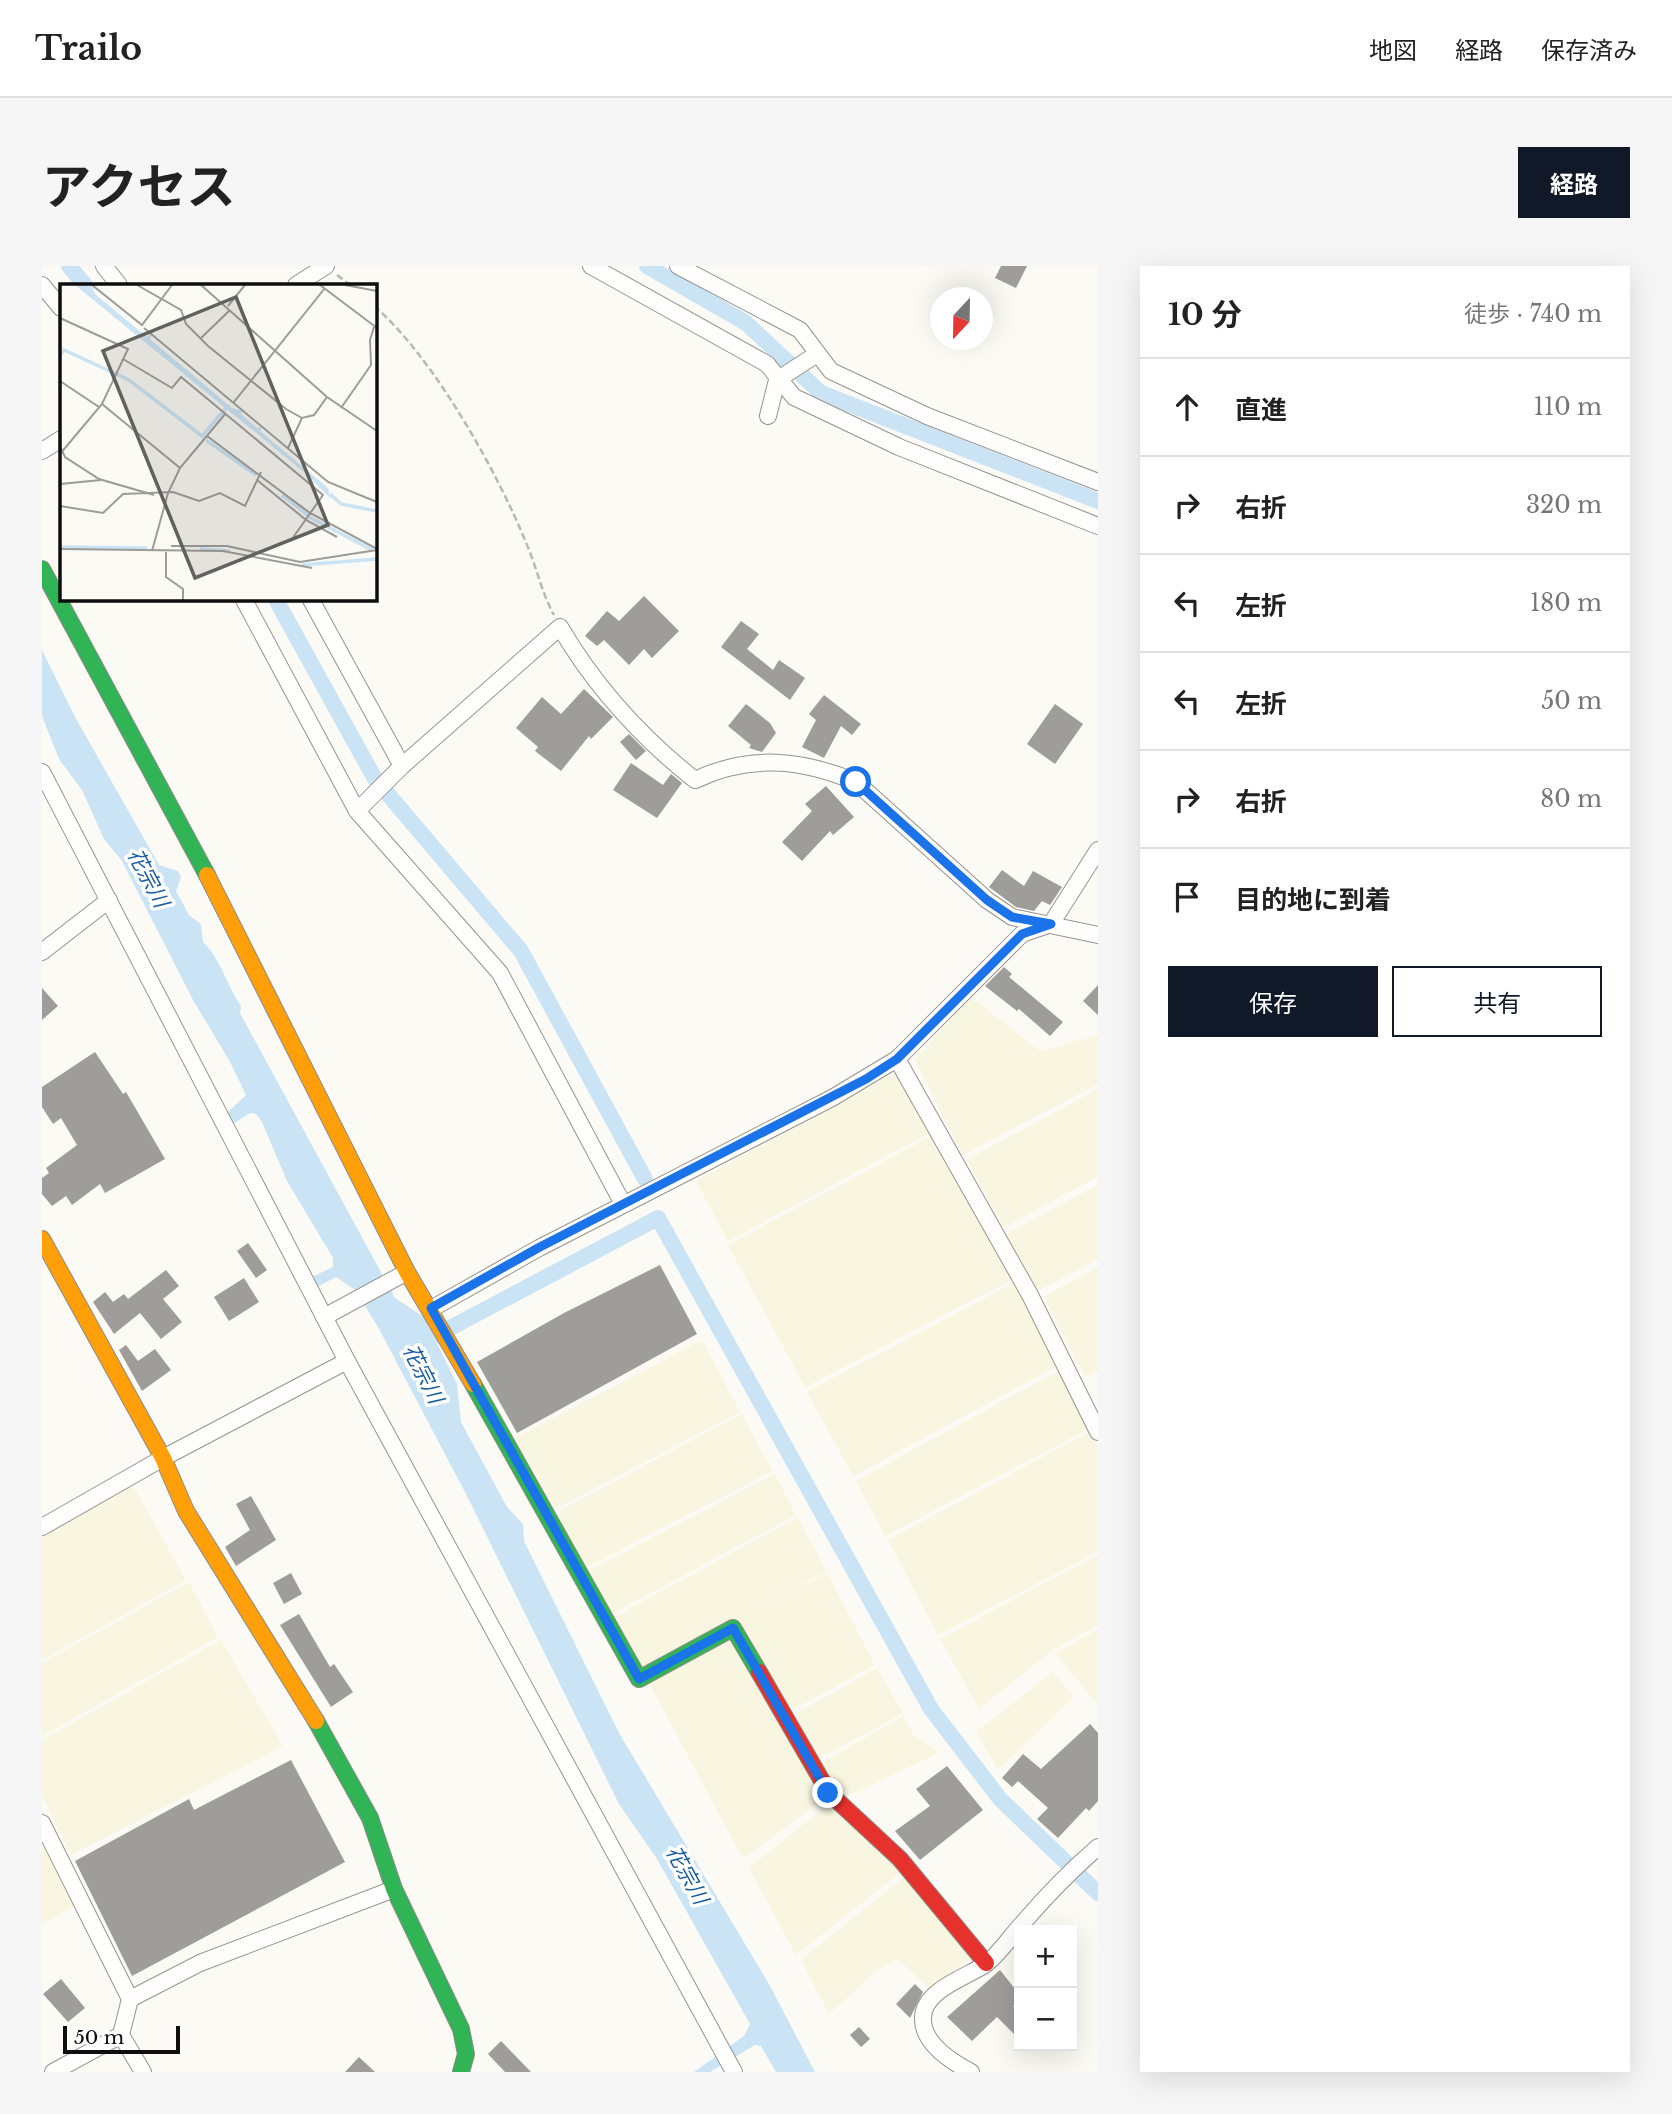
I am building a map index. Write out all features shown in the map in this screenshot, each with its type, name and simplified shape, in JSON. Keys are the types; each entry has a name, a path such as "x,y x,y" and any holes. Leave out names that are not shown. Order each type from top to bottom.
{"street":[{"path":"104,266 118,284"},
{"path":"298,284 326,266"},
{"path":"591,266 767,364 776,380 794,397 898,447 1098,526"},
{"path":"678,266 800,330 831,372 926,416 1098,482"},
{"path":"42,285 60,307"},
{"path":"768,416 776,380 817,354"},
{"path":"42,451 60,440"},
{"path":"42,569 181,823 401,1275 431,1308 639,1679 733,1628 828,1793 900,1859 986,1963"},
{"path":"244,600 357,811 500,973 623,1204"},
{"path":"311,600 402,766"},
{"path":"357,811 402,766 560,627 579,659 623,711 668,759 695,780 761,761 810,765 832,772 856,782 987,900 1012,917 1098,936"},
{"path":"42,772 330,1313 347,1361 734,2072"},
{"path":"431,1308 623,1204 832,1098 897,1059 1022,934 1051,924 1098,850"},
{"path":"42,951 109,900"},
{"path":"897,1059 1031,1295 1098,1432"},
{"path":"42,1239 186,1511 336,1754 370,1818 394,1889 461,2029 466,2054 461,2072"},
{"path":"330,1313 401,1275"},
{"path":"42,1527 160,1460 347,1361"},
{"path":"42,1822 130,1999 121,2035 142,2072"},
{"path":"971,2072 942,2053 928,2036 922,2016 936,1994 986,1963 1064,1877 1098,1847"},
{"path":"130,1999 200,1963 394,1889"},
{"path":"53,2072 121,2035"}],"path":[{"path":"376,308 423,361 470,430 526,542 547,603 560,627"}],"shaded area":[{"path":"971,997 1040,1051 1098,1035 1098,1084 962,1155 915,1060"},
{"path":"897,1072 931,1132 728,1241 696,1181"},
{"path":"1098,1089 1098,1176 1003,1228 967,1160"},
{"path":"932,1136 1011,1280 805,1387 728,1245"},
{"path":"1098,1185 1098,1259 1037,1291 1006,1234"},
{"path":"1098,1267 1098,1371 1085,1377 1044,1297"},
{"path":"1016,1282 1055,1367 853,1476 807,1392"},
{"path":"702,1340 740,1412 555,1509 515,1438"},
{"path":"1058,1371 1088,1429 885,1536 856,1481"},
{"path":"742,1414 772,1471 583,1569 558,1521 561,1510"},
{"path":"1090,1432 1098,1446 1098,1551 938,1635 888,1540"},
{"path":"775,1474 796,1515 609,1615 586,1572"},
{"path":"126,1485 136,1491 186,1580 42,1660 42,1533"},
{"path":"798,1517 826,1571 641,1671 611,1619"},
{"path":"1098,1555 1098,1625 1054,1649 979,1709 940,1639"},
{"path":"827,1573 875,1665 788,1712 738,1618"},
{"path":"189,1582 218,1637 42,1736 42,1663"},
{"path":"1098,1630 1098,1705 1055,1653"},
{"path":"732,1635 822,1800 743,1859 648,1681"},
{"path":"221,1640 283,1746 71,1855 42,1796 42,1740"},
{"path":"877,1668 903,1713 816,1760 792,1716"},
{"path":"1053,1672 1074,1697 998,1770 976,1732"},
{"path":"904,1716 913,1735 938,1751 936,1754 847,1796 821,1772 821,1763"},
{"path":"829,1804 902,1871 796,1955 749,1868"},
{"path":"42,1831 78,1904 42,1924"},
{"path":"906,1876 972,1956 930,1989 898,1959 878,1969 829,2014 801,1960"}],"water":[{"name":"花宗川","path":"42,650 75,717 159,865 178,871 181,877 176,891 189,915 201,924 203,942 219,964 241,1006 240,1013 395,1298 424,1317 457,1384 461,1422 507,1507 523,1524 524,1541 619,1733 769,1984 815,2072 776,2072 761,2046 755,2045 710,2072 694,2072 744,2036 750,2024 657,1859 619,1804 466,1494 378,1327 355,1290 336,1277 317,1287 310,1278 333,1267 333,1258 287,1181 262,1122 256,1114 250,1113 233,1124 226,1114 246,1095 229,1060 193,1000 122,861 104,839 82,790 59,759 42,716"}],"building":[{"path":"1001,266 1027,266 1016,288 995,278"},
{"path":"644,596 679,631 652,658 644,649 629,665 604,640 597,646 585,636 607,611 619,621"},
{"path":"741,621 759,634 747,649 773,670 779,660 805,678 790,700 721,647"},
{"path":"584,689 613,717 591,739 589,736 561,771 535,751 538,747 516,728 542,697 561,714"},
{"path":"824,695 861,724 852,735 841,726 824,758 802,747 816,720 809,714"},
{"path":"746,704 770,723 776,733 762,752 749,748 751,745 728,726"},
{"path":"1055,704 1083,724 1055,764 1027,744"},
{"path":"629,734 646,751 636,760 620,742"},
{"path":"631,763 663,785 671,774 682,783 657,818 613,790"},
{"path":"826,786 854,817 833,835 830,831 802,861 782,842 812,811 805,804"},
{"path":"1002,870 1024,886 1033,871 1062,887 1050,905 1042,901 1034,911 1016,907 989,887"},
{"path":"1004,967 1012,974 1009,977 1063,1022 1050,1036 1019,1009 1017,1011 985,986"},
{"path":"1098,985 1098,1015 1083,1001"},
{"path":"42,988 58,1006 42,1020"},
{"path":"95,1052 123,1094 126,1092 165,1159 105,1193 100,1184 72,1205 66,1196 52,1206 42,1194 42,1178 49,1173 46,1168 77,1145 61,1118 53,1124 42,1107 42,1087"},
{"path":"248,1243 267,1270 256,1278 237,1251"},
{"path":"660,1265 697,1334 517,1433 477,1362 564,1313"},
{"path":"166,1270 179,1286 163,1299 182,1322 161,1339 140,1313 114,1334 93,1302 105,1292 113,1302 124,1294 128,1299"},
{"path":"244,1278 259,1302 229,1321 214,1297"},
{"path":"126,1345 138,1361 155,1349 171,1370 142,1391 119,1350"},
{"path":"251,1496 276,1540 236,1566 225,1547 250,1530 236,1504"},
{"path":"291,1573 302,1594 284,1604 273,1583"},
{"path":"299,1614 330,1667 334,1664 353,1692 331,1707 280,1625"},
{"path":"1090,1724 1098,1733 1098,1801 1089,1811 1086,1808 1058,1838 1037,1819 1048,1808 1018,1781 1012,1787 1002,1778 1023,1754 1041,1769"},
{"path":"291,1760 345,1862 132,1976 75,1861 189,1799 194,1810"},
{"path":"947,1766 983,1810 920,1860 895,1831 930,1806 916,1789"},
{"path":"1000,1970 1014,1988 1014,2034 997,2017 972,2041 947,2017"},
{"path":"61,1979 85,2008 68,2022 43,1994"},
{"path":"915,1984 923,1992 910,2018 896,2004"},
{"path":"859,2027 870,2039 861,2047 850,2035"},
{"path":"501,2041 531,2072 505,2072 488,2054"},
{"path":"359,2057 375,2072 345,2072"}],"waterway":[{"path":"69,266 84,284"},
{"path":"647,266 746,323 821,393 1098,501"},
{"path":"276,600 375,779"},
{"path":"387,793 521,951 645,1179"},
{"path":"435,1336 658,1218 931,1709 1000,1799 1098,1893"}],"traffic: fast":[{"path":"42,569 207,875"},
{"path":"473,1384 639,1679 733,1628 759,1672"},
{"path":"316,1721 370,1818 394,1889 461,2029 466,2054 461,2072"}],"traffic: slow":[{"path":"207,875 407,1272 473,1384"},
{"path":"42,1239 163,1458 186,1511 316,1721"}],"traffic: jam":[{"path":"759,1672 829,1793 900,1859 986,1963"}],"route":[{"path":"828,1793 733,1628 639,1679 431,1308 538,1248 866,1079 897,1059 1022,934 1051,924 1012,917 987,900 957,870 856,782"}]}
